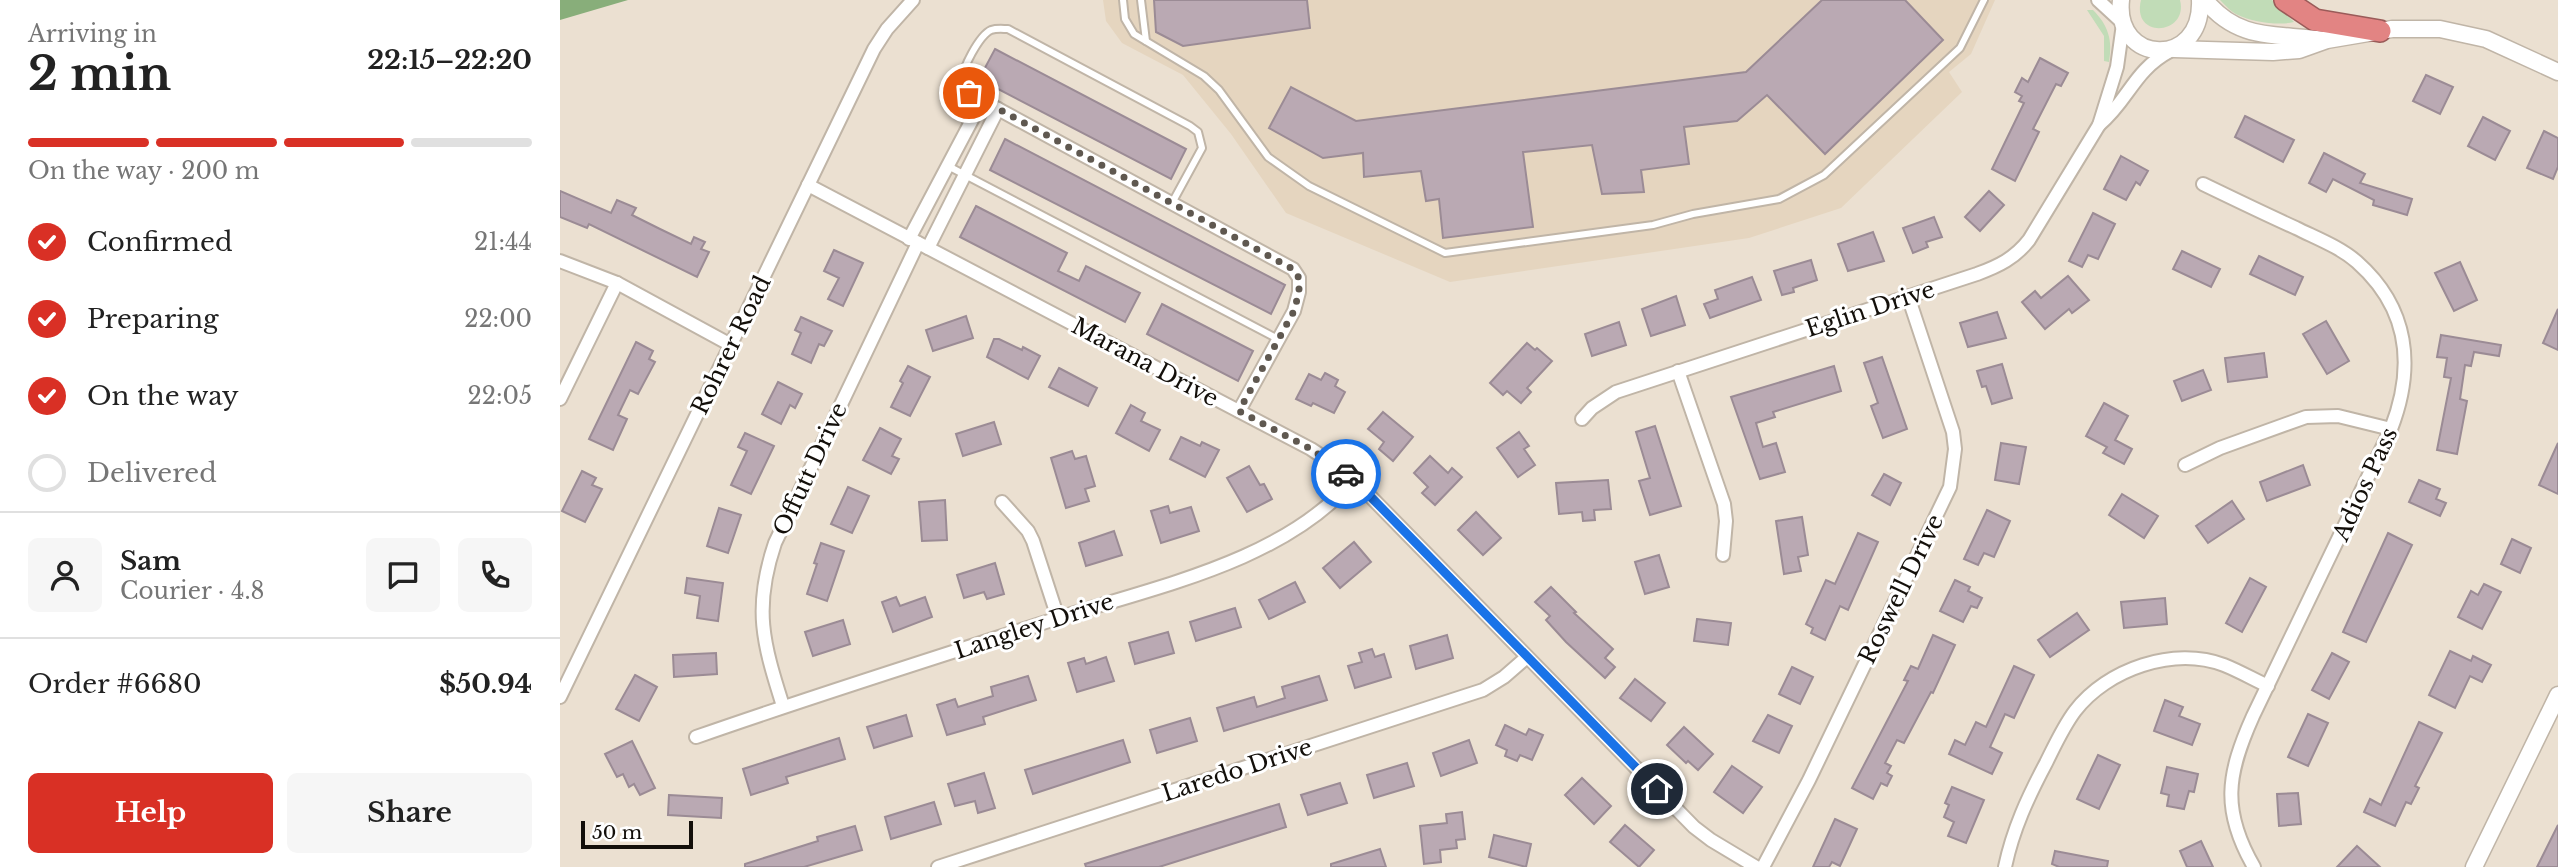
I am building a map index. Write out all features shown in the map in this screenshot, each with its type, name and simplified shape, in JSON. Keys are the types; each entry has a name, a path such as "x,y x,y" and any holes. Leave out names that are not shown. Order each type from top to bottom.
{"highway":[{"path":"2285,0 2315,20 2380,31"}],"street":[{"name":"Rohrer Road","path":"560,697 874,49 887,29 913,0"},
{"path":"2098,0 2123,23 2132,38 2143,47 2161,52 2299,50 2327,40 2419,27 2465,33 2501,45 2558,72"},
{"path":"2120,0 2123,23"},
{"path":"2173,50 2195,29 2203,0"},
{"path":"2203,0 2228,22 2245,31 2327,40"},
{"name":"Eglin Drive","path":"2099,125 2117,67 2123,23"},
{"name":"Eglin Drive","path":"1582,419 1592,408 1616,392 1986,270 2015,256 2033,234 2099,125 2121,102 2141,72 2159,57 2173,50"},
{"path":"918,243 948,166 982,101 999,109 1293,269 1299,278 1294,311 1239,411"},
{"path":"918,243 965,174 999,109"},
{"name":"Adios Pass","path":"2203,184 2339,250 2356,261 2379,287 2394,312 2404,338 2406,373 2401,404 2392,429 2241,743 2231,777 2234,819 2244,849 2254,867"},
{"name":"Marana Drive","path":"808,186 1311,449 1335,465 1353,480 1694,827 1756,867"},
{"name":"Offutt Drive","path":"783,706 762,635 761,611 767,566 775,543 918,243"},
{"path":"560,261 617,283 731,345"},
{"path":"560,399 617,283"},
{"name":"Roswell Drive","path":"1763,867 1809,780 1950,487 1955,450 1953,432 1908,296"},
{"path":"1678,371 1724,504 1726,521 1723,555"},
{"path":"2185,465 2220,448 2306,417 2338,416 2392,429"},
{"name":"Langley Drive","path":"696,737 783,706 1194,575 1281,539 1338,498 1353,480"},
{"path":"1002,502 1033,541 1058,618"},
{"name":"Laredo Drive","path":"939,867 1483,690 1504,677 1527,657"},
{"path":"2005,867 2015,827 2064,728 2085,699 2112,679 2147,664 2185,659 2222,664 2268,686"},
{"path":"2474,867 2558,695"}],"lane":[{"path":"1122,0 1125,19 1134,34 1204,76 1219,90 1268,157 1309,186 1445,253 1653,225 1693,214 1779,199 1824,175 1960,48 1984,0"},
{"path":"1141,0 1146,41"},
{"path":"982,101 969,93 963,83 962,74 981,38 990,31 1008,29 1190,125 1198,132 1202,148 1172,203"},
{"path":"948,166 1278,339"}],"shaded area":[{"path":"1103,0 1995,0 1971,54 1949,72 1962,92 1841,208 1749,238 1450,282 1286,213 1231,134 1183,75 1122,43 1106,21"}],"green space":[{"path":"560,0 628,0 560,20"},
{"path":"2141,0 2180,0 2180,12 2169,26 2151,27 2144,22 2140,13"},
{"path":"2220,0 2272,0 2294,22 2251,20 2233,12"},
{"path":"2087,10 2093,10 2106,27 2110,40 2109,62 2104,61 2104,36"}],"building":[{"path":"1154,0 1307,0 1310,28 1183,46 1156,32"},
{"path":"1822,0 1905,0 1943,40 1825,154 1767,95 1737,121 1684,127 1689,164 1641,170 1644,192 1602,194 1592,145 1523,152 1533,227 1443,238 1439,199 1426,201 1421,171 1364,177 1363,153 1323,158 1269,128 1291,87 1356,121 1746,72"},
{"path":"995,49 1186,149 1171,179 979,79"},
{"path":"2040,58 2068,73 2061,86 2056,84 2033,129 2039,132 2015,181 1992,169 2024,103 2019,101 2022,96 2015,92 2022,78 2028,82"},
{"path":"2426,75 2453,87 2440,114 2413,101"},
{"path":"2245,116 2294,140 2283,162 2235,137"},
{"path":"2483,117 2510,131 2495,160 2468,146"},
{"path":"2544,131 2558,138 2558,167 2553,179 2527,168"},
{"path":"1005,139 1285,285 1271,314 990,170"},
{"path":"2324,153 2365,174 2360,183 2412,199 2407,215 2373,205 2374,200 2333,179 2326,192 2309,183"},
{"path":"2121,156 2148,171 2140,185 2136,182 2126,200 2104,189"},
{"path":"560,191 611,213 617,200 636,208 632,215 691,244 694,237 705,242 701,249 709,252 697,277 589,224 587,228 560,217"},
{"path":"1989,191 2004,205 1980,231 1965,217"},
{"path":"976,206 1067,253 1058,271 1079,281 1086,266 1140,293 1125,322 960,237"},
{"path":"2093,213 2115,224 2098,259 2088,255 2082,267 2069,261"},
{"path":"1934,217 1942,237 1926,242 1928,247 1913,253 1903,228"},
{"path":"1873,232 1884,261 1848,271 1838,244"},
{"path":"834,250 863,263 843,306 828,299 839,278 824,271"},
{"path":"2182,251 2220,269 2211,287 2173,269"},
{"path":"2259,256 2303,277 2295,295 2250,274"},
{"path":"1811,260 1817,280 1793,288 1794,292 1782,295 1774,271"},
{"path":"2460,262 2477,300 2454,311 2435,273"},
{"path":"2068,276 2089,300 2072,313 2069,309 2045,329 2022,302 2035,291 2041,298"},
{"path":"1752,277 1761,300 1710,318 1704,304 1718,299 1715,290"},
{"path":"1676,296 1685,325 1651,336 1642,309"},
{"path":"1162,304 1253,351 1238,381 1147,334"},
{"path":"2558,309 2558,350 2543,343"},
{"path":"1997,312 2006,338 1968,347 1960,323"},
{"path":"966,316 973,338 933,351 926,330"},
{"path":"801,317 832,331 824,346 819,344 811,363 792,354 801,333 795,330"},
{"path":"2326,321 2349,361 2327,374 2303,334"},
{"path":"1619,322 1626,345 1592,356 1585,334"},
{"path":"2441,335 2501,345 2499,356 2474,352 2471,366 2465,365 2460,399 2467,401 2457,454 2437,450 2451,378 2444,377 2447,358 2437,357"},
{"path":"994,339 1022,350 1023,347 1040,356 1028,379 987,357"},
{"path":"636,342 653,351 649,359 655,362 638,394 630,390 618,415 627,419 613,450 589,439"},
{"path":"1527,343 1552,361 1527,388 1531,392 1521,403 1507,391 1503,395 1490,383"},
{"path":"2264,353 2267,377 2228,382 2225,358"},
{"path":"1882,357 1907,429 1883,438 1871,406 1878,403 1864,363"},
{"path":"2002,364 2012,398 1992,404 1977,371"},
{"path":"908,366 930,377 910,416 891,407"},
{"path":"1834,366 1841,391 1773,412 1775,417 1756,423 1763,447 1776,443 1785,472 1760,479 1731,397"},
{"path":"1059,368 1097,388 1088,406 1049,387"},
{"path":"2203,370 2211,390 2182,401 2174,381"},
{"path":"1325,373 1338,380 1335,386 1345,392 1334,413 1313,403 1311,406 1296,399 1309,374 1321,380"},
{"path":"778,382 802,394 795,408 790,405 781,424 762,414"},
{"path":"2104,403 2128,416 2115,440 2132,449 2124,464 2103,453 2107,447 2086,436"},
{"path":"1131,405 1145,413 1141,421 1160,430 1149,451 1116,433"},
{"path":"1383,412 1413,437 1393,461 1379,449 1384,442 1368,429"},
{"path":"994,422 1001,444 963,456 956,434"},
{"path":"1655,426 1681,506 1650,515 1639,481 1650,478 1636,432"},
{"path":"880,428 901,439 892,456 899,459 891,474 863,460"},
{"path":"1519,432 1529,446 1524,449 1535,465 1518,477 1497,448"},
{"path":"745,433 774,446 751,494 731,485 747,451 738,447"},
{"path":"1181,437 1200,446 1202,442 1219,450 1205,477 1170,459"},
{"path":"2001,443 2026,447 2019,484 1995,480"},
{"path":"2558,443 2558,494 2539,485"},
{"path":"1072,451 1075,459 1086,456 1095,486 1085,489 1089,501 1066,508 1051,458"},
{"path":"1430,456 1448,473 1452,468 1462,477 1435,505 1422,493 1428,487 1414,473"},
{"path":"2303,465 2310,485 2267,501 2260,482"},
{"path":"1249,466 1272,499 1247,512 1227,478"},
{"path":"582,471 596,478 592,485 602,489 585,522 562,511"},
{"path":"1884,474 1901,483 1890,505 1872,495"},
{"path":"1608,480 1611,509 1594,510 1595,520 1583,521 1582,512 1559,514 1556,483"},
{"path":"2419,480 2440,489 2436,499 2446,503 2440,516 2409,502"},
{"path":"848,487 869,496 852,533 831,524"},
{"path":"2122,494 2158,516 2144,538 2109,515"},
{"path":"945,500 947,540 922,541 919,502"},
{"path":"2232,501 2244,519 2208,543 2196,526"},
{"path":"1168,506 1170,513 1191,507 1199,531 1161,543 1151,511"},
{"path":"719,508 741,515 728,553 707,546"},
{"path":"1987,510 2010,521 1994,557 1984,553 1978,565 1964,559"},
{"path":"1476,512 1501,538 1483,555 1458,530"},
{"path":"1802,517 1808,555 1798,557 1801,571 1784,574 1776,521"},
{"path":"1114,531 1122,555 1086,566 1079,543"},
{"path":"1858,533 1878,542 1848,610 1840,606 1825,640 1811,633 1813,628 1806,624 1826,580 1835,584"},
{"path":"2388,533 2412,545 2366,642 2343,632"},
{"path":"2512,539 2531,548 2520,573 2501,564"},
{"path":"1354,542 1371,562 1340,588 1323,568"},
{"path":"821,543 844,551 827,601 807,594"},
{"path":"1659,555 1669,587 1645,594 1635,562"},
{"path":"995,563 1004,594 987,599 984,592 964,598 957,575"},
{"path":"687,578 723,583 718,621 697,618 700,596 685,593"},
{"path":"2250,578 2266,587 2242,632 2226,623"},
{"path":"1955,580 1970,587 1968,591 1982,598 1977,608 1971,606 1963,622 1940,611"},
{"path":"1295,582 1305,602 1269,619 1259,600"},
{"path":"2484,584 2501,592 2482,629 2458,617 2471,591 2478,595"},
{"path":"1551,587 1576,612 1574,613 1613,649 1605,658 1615,667 1605,678 1566,642 1546,620 1550,616 1535,602"},
{"path":"896,597 900,606 925,597 932,617 893,632 882,602"},
{"path":"2165,598 2167,624 2124,628 2121,602"},
{"path":"1235,608 1241,627 1196,641 1190,622"},
{"path":"2077,613 2089,630 2050,657 2038,640"},
{"path":"1697,619 1731,623 1728,645 1694,641"},
{"path":"843,620 850,644 813,656 805,632"},
{"path":"1168,632 1174,653 1135,664 1129,643"},
{"path":"1447,635 1453,658 1416,669 1410,646"},
{"path":"1933,635 1955,645 1933,693 1931,692 1904,743 1897,740 1885,763 1891,766 1887,773 1892,776 1887,786 1881,783 1873,799 1852,788 1908,681 1904,680 1911,666 1918,669"},
{"path":"1372,649 1375,657 1384,654 1391,677 1355,688 1348,666 1362,662 1359,653"},
{"path":"2450,651 2471,661 2473,656 2491,665 2482,682 2470,676 2455,708 2429,695"},
{"path":"716,653 717,674 674,677 673,655"},
{"path":"2332,653 2349,662 2329,699 2312,690"},
{"path":"1106,657 1114,681 1077,692 1068,663 1084,658 1086,664"},
{"path":"2014,666 2034,675 2014,718 2005,714 1990,747 2002,753 1992,774 1949,754 1955,740 1965,745 1976,722 1986,727"},
{"path":"1792,667 1813,677 1800,704 1779,694"},
{"path":"635,675 657,687 639,721 616,709"},
{"path":"1028,676 1036,700 983,717 985,724 947,735 937,705 955,699 958,707 993,696 991,687"},
{"path":"1319,676 1327,700 1224,731 1217,708 1254,697 1257,707 1285,698 1282,687"},
{"path":"1635,679 1665,703 1651,721 1620,698"},
{"path":"2165,700 2183,707 2179,716 2200,724 2192,745 2154,731"},
{"path":"2308,714 2328,723 2308,766 2288,757"},
{"path":"906,715 912,736 874,748 867,727"},
{"path":"1768,715 1792,726 1779,753 1753,741"},
{"path":"1190,718 1197,741 1157,753 1150,730"},
{"path":"2419,722 2442,733 2415,786 2419,788 2411,804 2406,802 2395,826 2364,812 2370,799 2381,805"},
{"path":"1505,725 1526,735 1529,729 1543,735 1532,760 1520,755 1517,761 1505,756 1507,750 1496,745"},
{"path":"1684,727 1713,754 1698,770 1667,745"},
{"path":"839,738 845,759 786,777 788,783 751,795 743,769"},
{"path":"1123,740 1130,762 1033,794 1025,770"},
{"path":"1469,740 1477,763 1441,776 1433,753"},
{"path":"632,741 655,788 640,795 634,784 629,787 623,774 617,777 605,754"},
{"path":"2098,755 2120,765 2099,809 2077,799"},
{"path":"1407,763 1414,786 1374,798 1367,775"},
{"path":"1732,766 1762,787 1743,813 1714,792"},
{"path":"2167,767 2198,774 2194,792 2189,791 2184,809 2167,806 2169,795 2161,793"},
{"path":"984,773 995,808 978,813 975,801 955,806 948,784"},
{"path":"1582,778 1611,806 1594,824 1565,795"},
{"path":"1340,783 1347,803 1308,815 1301,795"},
{"path":"1952,787 1984,800 1966,843 1948,836 1954,822 1944,817 1949,805 1945,803"},
{"path":"2298,793 2301,824 2279,826 2277,794"},
{"path":"669,795 722,798 721,818 668,815"},
{"path":"934,802 941,824 891,839 885,817"},
{"path":"1279,804 1286,827 1159,867 1086,867 1085,864"},
{"path":"1462,812 1465,839 1456,840 1457,848 1440,850 1441,862 1424,864 1420,826 1447,823 1446,814"},
{"path":"1835,819 1857,829 1840,866 1832,862 1829,867 1813,867"},
{"path":"1625,825 1654,850 1639,867 1610,842"},
{"path":"2558,825 2558,867 2537,867"},
{"path":"855,826 862,850 804,867 745,867 745,864 818,841 817,837"},
{"path":"1494,835 1531,844 1526,867 1489,857"},
{"path":"2201,841 2213,867 2187,867 2180,851"},
{"path":"2357,846 2380,867 2337,867"},
{"path":"1380,849 1386,867 1331,867 1331,864"},
{"path":"2055,851 2108,861 2107,867 2059,867 2052,864"}],"way so far":[{"path":"969,93 1293,269 1299,278 1294,311 1239,411 1311,449 1346,474"}],"route":[{"path":"1346,474 1657,789"}]}
